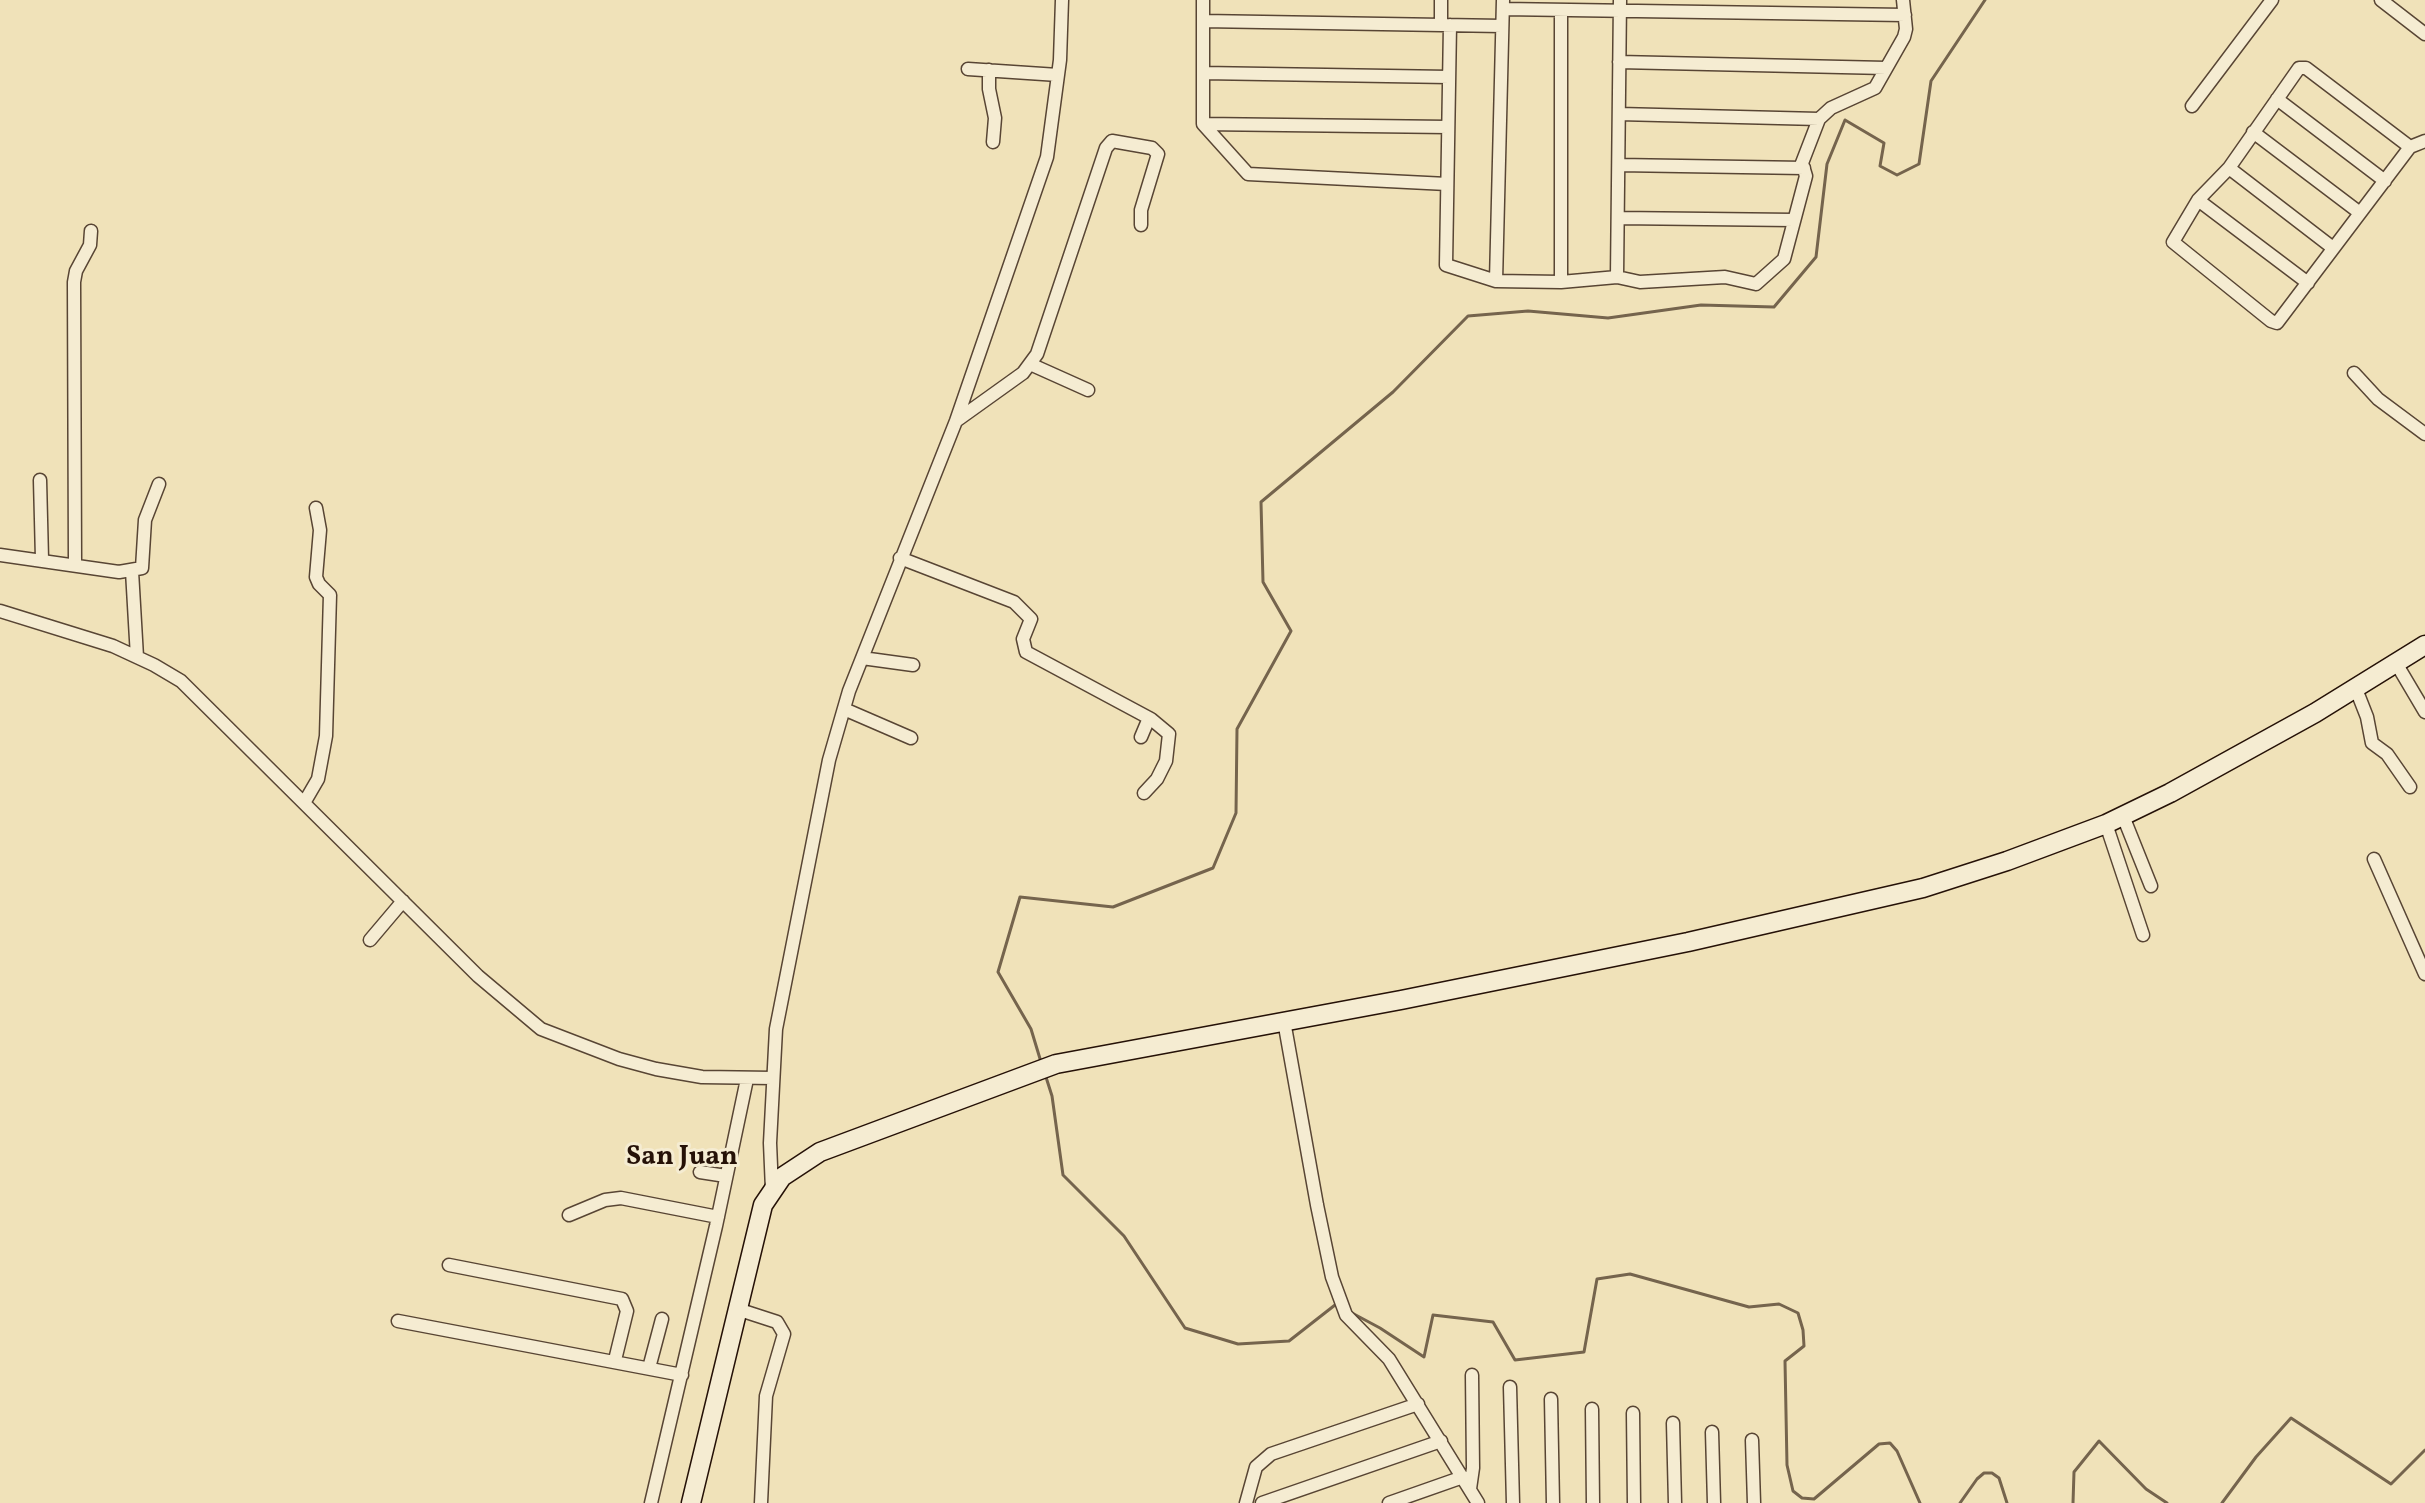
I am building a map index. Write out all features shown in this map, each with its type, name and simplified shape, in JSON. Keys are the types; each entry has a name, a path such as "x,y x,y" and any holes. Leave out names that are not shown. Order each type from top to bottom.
{"street":[{"path":"772,1192 770,1143 776,1029 785,973 829,760 862,658 956,421 1047,157 1058,75 1062,0"},
{"path":"1203,0 1203,124 1248,174 1447,184"},
{"path":"1441,0 1449,77 1446,265 1496,281 1561,282 1617,277 1640,282 1725,277 1756,284 1784,259 1806,176 1802,163 1819,119 1831,108 1875,88 1904,38 1906,29 1903,0"},
{"path":"2192,106 2272,0"},
{"path":"2380,0 2425,34"},
{"path":"1496,281 1503,5 1561,10 1620,6 1905,15"},
{"path":"1617,277 1620,6"},
{"path":"1561,10 1561,282"},
{"path":"1203,21 1502,26"},
{"path":"1619,62 1886,68"},
{"path":"2410,147 2306,68 2297,69 2229,168 2198,200 2173,242 2271,321 2277,323 2410,147 2425,141"},
{"path":"968,69 1058,75"},
{"path":"989,70 989,89 995,118 993,142"},
{"path":"1203,73 1449,77"},
{"path":"2277,99 2385,181"},
{"path":"1619,114 1819,119"},
{"path":"1203,124 1448,127"},
{"path":"2253,132 2360,213"},
{"path":"956,421 1017,378 1030,364 1040,346 1106,148 1112,141 1152,148 1158,154 1141,210 1141,225"},
{"path":"1618,165 1804,168"},
{"path":"2229,168 2333,248"},
{"path":"2198,200 2308,283"},
{"path":"1618,218 1794,220"},
{"path":"75,564 74,282 76,271 90,245 91,231"},
{"path":"1030,364 1088,390"},
{"path":"2354,373 2378,399 2425,434"},
{"path":"40,480 42,559"},
{"path":"0,555 42,559 119,572 132,571 144,566 142,540 145,520 159,484"},
{"path":"304,803 318,779 326,736 330,595 319,584 316,577 320,530 316,508"},
{"path":"900,558 1014,602 1031,619 1023,639 1026,652 1149,718 1169,734 1166,761 1157,779 1144,793"},
{"path":"132,571 138,657"},
{"path":"0,611 113,646 181,681 478,976 541,1029 619,1059 656,1069 702,1077 773,1078"},
{"path":"691,1503 764,1205 782,1177 820,1152 1034,1070 1056,1064 1401,1000 1688,942 1923,888 2048,847 2115,820 2170,793 2356,689 2425,645"},
{"path":"862,658 913,665"},
{"path":"2396,663 2425,712"},
{"path":"2356,689 2367,717 2372,743 2387,754 2410,787"},
{"path":"844,709 911,738"},
{"path":"1141,737 1149,718"},
{"path":"2115,820 2151,886"},
{"path":"2115,820 2143,935"},
{"path":"2374,859 2425,974"},
{"path":"370,940 404,901"},
{"path":"1284,1021 1332,1277 1346,1315 1389,1359 1479,1503"},
{"path":"651,1503 718,1217 747,1079"},
{"path":"700,1172 726,1176"},
{"path":"569,1215 605,1200 621,1198 718,1217"},
{"path":"449,1265 622,1299 627,1311 615,1360"},
{"path":"737,1309 777,1322 784,1334 766,1396 761,1503"},
{"path":"649,1368 662,1319"},
{"path":"398,1321 615,1360 682,1375"},
{"path":"1470,1489 1473,1468 1472,1375"},
{"path":"1510,1387 1513,1503"},
{"path":"1551,1399 1553,1503"},
{"path":"1246,1503 1256,1467 1271,1454 1418,1404"},
{"path":"1592,1409 1593,1503"},
{"path":"1633,1413 1634,1503"},
{"path":"1673,1423 1675,1503"},
{"path":"1712,1432 1714,1503"},
{"path":"1752,1440 1754,1503"},
{"path":"1262,1503 1441,1441"},
{"path":"1389,1503 1463,1477"}],"waterway":[{"path":"1041,1062 1031,1029 998,972 1020,897 1113,907 1213,868 1236,813 1237,729 1291,631 1263,582 1261,502 1393,392 1468,316 1528,311 1608,318 1701,305 1774,307 1816,257 1827,164 1845,120 1884,143 1880,166 1897,175 1919,164 1931,81 1985,0"},
{"path":"1045,1074 1052,1096 1063,1175 1124,1236 1185,1328 1238,1344 1289,1341 1335,1305 1338,1306"},
{"path":"1352,1313 1380,1328 1424,1357 1433,1315 1493,1322 1515,1360 1584,1352 1597,1279 1630,1274 1749,1307 1779,1304 1798,1313 1803,1330 1804,1346 1785,1361 1787,1465 1793,1491 1802,1498 1814,1499 1879,1444 1890,1443 1897,1451 1920,1503"},
{"path":"2222,1503 2256,1457 2291,1418 2391,1484 2425,1450"},
{"path":"2073,1503 2074,1472 2099,1441 2146,1489 2167,1503"},
{"path":"1960,1503 1984,1473 1992,1473 1999,1478 2007,1503"}],"district":[{"name":"San Juan","path":"682,1159"}]}
